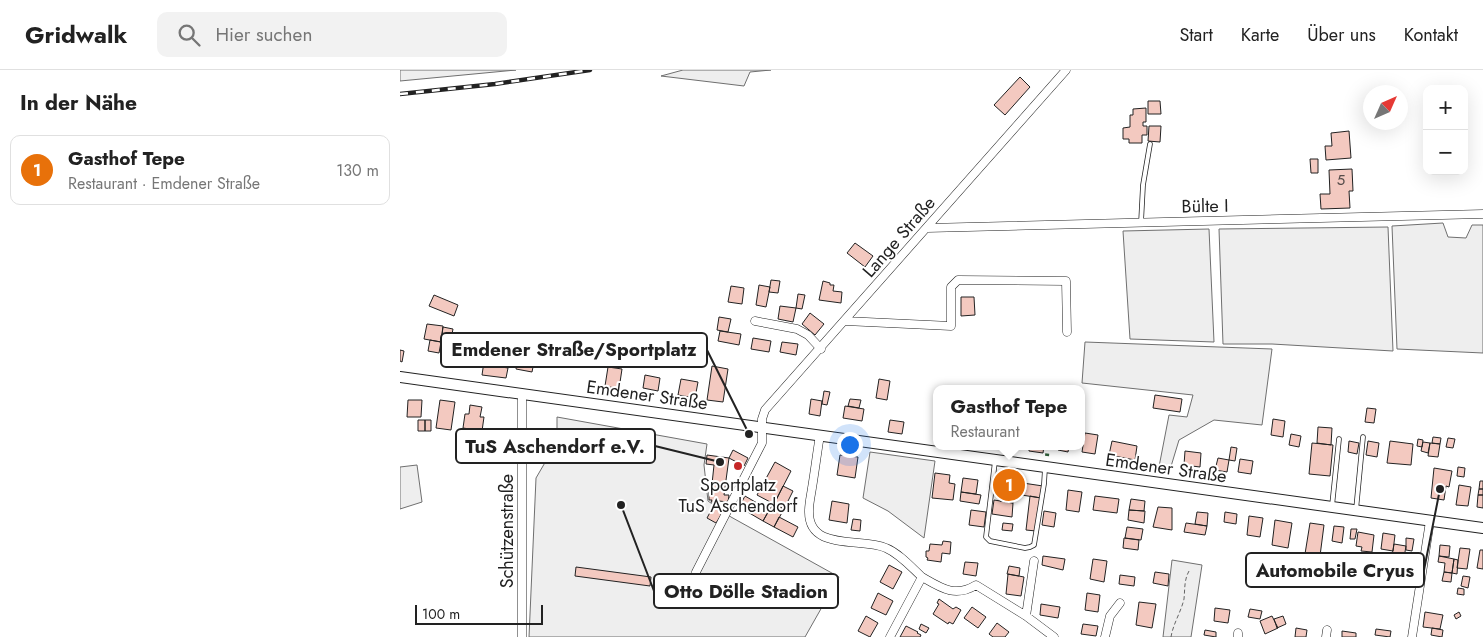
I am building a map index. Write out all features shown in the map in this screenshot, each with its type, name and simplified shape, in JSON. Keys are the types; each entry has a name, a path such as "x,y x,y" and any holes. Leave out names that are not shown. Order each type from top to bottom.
{"street":[{"name":"Lange Straße","path":"762,427 765,410 1066,70"},
{"name":"Bülte I","path":"927,228 1483,214"},
{"path":"845,321 951,326 951,287 958,280 1066,281 1067,332"},
{"path":"755,321 797,329 808,335 821,349"},
{"name":"Emdener Straße","path":"400,378 1483,528"},
{"name":"Schützenstraße","path":"522,395 522,637"},
{"path":"696,572 762,443 762,427"},
{"path":"820,435 809,512 812,526 819,534 835,541 862,543 886,548 905,561 922,577 943,589 956,592 967,590 976,585 1026,616 1054,637"},
{"path":"1412,637 1430,521"},
{"path":"1026,616 1034,561"},
{"path":"890,637 922,577"},
{"path":"1105,637 1110,616 1120,603"}],"lane":[{"path":"1141,223 1143,185 1150,144"},
{"path":"1356,511 1363,438"},
{"path":"1332,508 1339,439"},
{"path":"995,460 985,531 986,537 990,541 1025,548 1034,545 1045,468"}],"path":[{"path":"1171,637 1182,604 1186,577 1189,572"}],"shaded area":[{"path":"400,70 516,70 400,81"},
{"path":"683,70 771,70 750,72 744,86 661,76"},
{"path":"1443,223 1448,237 1466,238 1472,225 1483,225 1483,353 1397,349 1392,226"},
{"path":"1388,227 1393,351 1272,344 1223,344 1219,229"},
{"path":"1209,229 1214,342 1130,339 1123,231"},
{"path":"1085,342 1272,349 1262,425 1214,420 1179,440 1169,473 1158,472 1169,415 1187,417 1193,395 1082,383"},
{"path":"557,417 707,444 704,465 708,501 731,517 839,577 805,637 529,637 536,478 557,442"},
{"path":"870,452 935,461 924,538 888,511 863,498"},
{"path":"417,465 422,502 400,509 400,467"},
{"path":"1172,560 1202,565 1191,637 1163,637"}],"building":[{"path":"1020,77 1030,87 1005,115 994,105"},
{"path":"1148,101 1160,101 1161,114 1148,114"},
{"path":"1146,108 1146,122 1143,122 1143,126 1147,126 1147,135 1142,135 1142,143 1129,143 1129,139 1123,139 1123,128 1130,127 1130,115 1133,115 1133,109"},
{"path":"1149,126 1161,126 1160,142 1148,141"},
{"path":"1349,131 1351,158 1326,160 1325,146 1332,146 1331,133"},
{"path":"1310,159 1318,159 1318,173 1311,173"},
{"path":"1352,169 1353,191 1349,191 1350,208 1321,209 1320,194 1330,194 1329,170"},
{"path":"855,243 873,256 865,267 847,253"},
{"path":"771,280 780,281 778,293 769,292"},
{"path":"823,281 834,285 833,291 842,292 841,303 819,300"},
{"path":"759,285 770,287 766,307 756,305"},
{"path":"731,286 744,288 742,304 728,302"},
{"path":"798,294 805,295 802,309 796,308"},
{"path":"434,295 458,305 454,316 429,306"},
{"path":"961,297 974,297 975,315 961,316"},
{"path":"780,306 796,308 793,322 778,319"},
{"path":"810,313 824,324 815,335 802,324"},
{"path":"719,317 731,319 728,332 717,330"},
{"path":"427,324 443,326 441,342 424,339"},
{"path":"443,327 453,329 450,344 441,342"},
{"path":"720,331 741,334 739,345 718,341"},
{"path":"753,338 771,341 769,352 751,349"},
{"path":"430,340 441,342 439,353 428,351"},
{"path":"782,342 798,344 796,355 780,352"},
{"path":"625,344 631,345 629,357 623,356"},
{"path":"400,350 404,351 402,362 400,361"},
{"path":"485,355 498,356 496,366 508,368 506,378 482,375"},
{"path":"524,355 535,357 532,372 516,369 518,357 523,358"},
{"path":"712,366 728,369 723,402 707,400"},
{"path":"608,367 622,369 619,389 605,386"},
{"path":"645,375 660,378 658,391 643,388"},
{"path":"681,379 698,382 695,398 678,395"},
{"path":"879,379 890,381 887,400 876,398"},
{"path":"824,391 830,392 827,405 822,404"},
{"path":"1155,395 1182,399 1180,412 1153,408"},
{"path":"811,399 822,401 820,416 809,414"},
{"path":"850,399 861,400 859,408 848,406"},
{"path":"408,400 422,400 421,417 407,417"},
{"path":"440,400 455,402 451,430 436,428"},
{"path":"470,405 482,407 480,417 484,417 482,431 463,428 465,414 469,414"},
{"path":"845,406 864,409 862,421 843,418"},
{"path":"1367,408 1376,409 1374,423 1365,422"},
{"path":"1273,419 1285,421 1283,437 1271,435"},
{"path":"418,420 425,420 425,431 418,431"},
{"path":"425,420 431,420 431,431 425,431"},
{"path":"890,420 904,422 902,434 888,432"},
{"path":"1318,427 1332,428 1331,445 1317,443"},
{"path":"1085,433 1098,435 1095,454 1082,452 1085,450"},
{"path":"1291,434 1301,436 1299,447 1289,445"},
{"path":"1433,437 1441,438 1440,444 1432,443"},
{"path":"1448,438 1455,439 1453,448 1446,447"},
{"path":"1418,439 1423,440 1422,447 1417,446"},
{"path":"1112,441 1137,446 1135,460 1109,455"},
{"path":"1349,441 1359,443 1357,454 1348,452"},
{"path":"1368,441 1379,443 1377,457 1366,455"},
{"path":"1390,441 1413,444 1411,465 1387,463"},
{"path":"466,442 486,444 485,453 465,451"},
{"path":"1423,442 1430,443 1428,453 1421,451"},
{"path":"1312,443 1333,445 1330,476 1309,474"},
{"path":"1430,443 1440,444 1438,457 1428,456"},
{"path":"1231,447 1237,448 1235,461 1229,460"},
{"path":"733,450 748,458 744,466 729,458"},
{"path":"1029,450 1043,450 1043,453"},
{"path":"1185,451 1201,453 1200,467 1184,465"},
{"path":"707,455 729,458 724,495 729,495 728,502 719,501 719,503 709,500 709,484 712,484 714,465 706,464"},
{"path":"840,455 858,457 855,478 837,475"},
{"path":"1218,458 1229,460 1227,472 1215,470"},
{"path":"1240,459 1253,461 1251,474 1238,472"},
{"path":"775,462 791,471 774,504 757,495"},
{"path":"1458,467 1465,468 1464,477 1457,476"},
{"path":"1434,468 1452,471 1449,487 1446,486 1444,500 1431,498"},
{"path":"935,473 950,475 949,483 955,484 953,500 932,498"},
{"path":"963,478 978,480 976,494 961,492"},
{"path":"1003,480 1016,482 1013,503 1000,501"},
{"path":"1480,481 1483,481 1483,489 1479,489"},
{"path":"1016,482 1043,486 1041,498 1015,494"},
{"path":"1459,485 1471,487 1468,506 1456,505"},
{"path":"783,486 793,491 784,509 774,504"},
{"path":"1479,489 1483,489 1483,495 1478,495"},
{"path":"1068,490 1082,492 1079,512 1066,510"},
{"path":"961,492 981,495 979,504 960,501"},
{"path":"1478,495 1483,495 1483,508 1477,507"},
{"path":"745,496 769,510 763,521 739,507"},
{"path":"1030,496 1041,498 1036,531 1026,530"},
{"path":"1095,496 1119,499 1117,513 1093,510"},
{"path":"1131,499 1145,501 1144,511 1129,510"},
{"path":"994,500 1013,503 1012,517 992,514"},
{"path":"832,501 849,504 847,523 829,520"},
{"path":"773,504 784,509 774,527 763,521"},
{"path":"714,505 724,511 716,523 707,518"},
{"path":"1158,507 1172,508 1172,530 1153,527"},
{"path":"971,510 986,512 984,527 969,525"},
{"path":"1129,510 1145,511 1144,523 1128,520"},
{"path":"1044,511 1056,513 1054,527 1042,525"},
{"path":"1197,512 1208,513 1207,526 1195,524"},
{"path":"1225,512 1237,514 1236,524 1224,522"},
{"path":"1249,516 1263,518 1260,537 1247,535"},
{"path":"779,517 798,527 793,537 774,527"},
{"path":"853,519 861,520 860,531 851,530"},
{"path":"1275,520 1292,523 1288,548 1272,545"},
{"path":"1003,523 1013,524 1012,531 1002,530"},
{"path":"1186,523 1207,526 1205,535 1184,532"},
{"path":"1310,523 1324,525 1320,556 1305,554"},
{"path":"1334,526 1344,527 1342,543 1332,541"},
{"path":"1127,527 1143,529 1141,540 1125,538"},
{"path":"1351,529 1357,529 1355,539 1350,539"},
{"path":"1358,532 1374,535 1372,552 1361,551 1362,547 1356,546"},
{"path":"1383,533 1395,535 1393,551 1381,549"},
{"path":"1124,538 1139,540 1138,550 1123,548"},
{"path":"1406,538 1414,539 1412,551 1406,550"},
{"path":"943,541 951,542 950,554 942,553 941,562 927,560 926,551 929,551 930,544 942,545"},
{"path":"1394,544 1406,546 1404,558 1392,556"},
{"path":"1440,545 1450,546 1449,557 1439,556"},
{"path":"1460,548 1470,549 1467,569 1457,568"},
{"path":"1480,550 1483,550 1483,569 1477,568"},
{"path":"1043,556 1065,559 1063,570 1042,565"},
{"path":"1439,556 1454,559 1452,573 1444,572 1445,563 1438,562"},
{"path":"1093,559 1107,561 1104,582 1090,579"},
{"path":"1454,559 1458,560 1457,574 1452,573"},
{"path":"965,562 978,563 976,576 963,574"},
{"path":"889,565 902,572 893,589 880,582"},
{"path":"1009,566 1020,568 1019,576 1007,574"},
{"path":"576,567 651,577 650,586 575,576"},
{"path":"1155,572 1169,574 1168,586 1153,583"},
{"path":"1444,572 1452,573 1451,582 1442,581"},
{"path":"1008,574 1024,577 1021,596 1006,594"},
{"path":"1120,575 1135,577 1134,586 1119,584"},
{"path":"1463,576 1470,577 1468,588 1461,586"},
{"path":"1458,588 1464,589 1464,595 1457,594"},
{"path":"878,593 893,601 886,615 871,608"},
{"path":"1087,593 1100,595 1098,612 1085,610"},
{"path":"939,599 953,609 956,607 961,610 953,624 949,622 948,624 933,614 939,604 937,603"},
{"path":"1139,602 1156,604 1152,628 1136,625"},
{"path":"1041,604 1060,607 1058,618 1040,615"},
{"path":"972,607 986,617 978,628 964,618"},
{"path":"1215,608 1230,610 1228,623 1214,621"},
{"path":"1250,609 1262,611 1260,619 1248,617"},
{"path":"1425,612 1443,615 1440,629 1423,627"},
{"path":"1459,612 1461,616 1456,619 1454,615"},
{"path":"866,616 878,623 870,637 858,631"},
{"path":"1272,616 1278,628 1265,634 1260,621"},
{"path":"1283,616 1286,624 1277,628 1274,619"},
{"path":"997,623 1009,632 1005,637 993,637 989,634"},
{"path":"921,624 929,628 926,633 919,629"},
{"path":"1083,624 1098,626 1096,636 1081,634"},
{"path":"906,626 918,632 921,635 920,637 900,637"},
{"path":"1296,628 1307,630 1306,637 1295,637"},
{"path":"1432,628 1443,630 1442,637 1431,635"},
{"path":"1376,629 1391,631 1390,637 1375,635"},
{"path":"1205,630 1216,632 1216,637 1204,635"},
{"path":"1342,631 1356,633 1356,637 1342,637"}],"railway":[{"path":"400,94 495,84 590,70"}],"hedge":[{"path":"1047,456 1048,450"}],"place":[{"name":"Emdener Straße/Sportplatz","path":"749,434"},
{"name":"TuS Aschendorf e.V.","path":"720,462"},
{"name":"Sportplatz TuS Aschendorf","path":"738,466"},
{"name":"Gasthof Tepe","path":"1009,485"},
{"name":"Automobile Cryus","path":"1440,489"},
{"name":"Otto Dölle Stadion","path":"621,505"}]}
